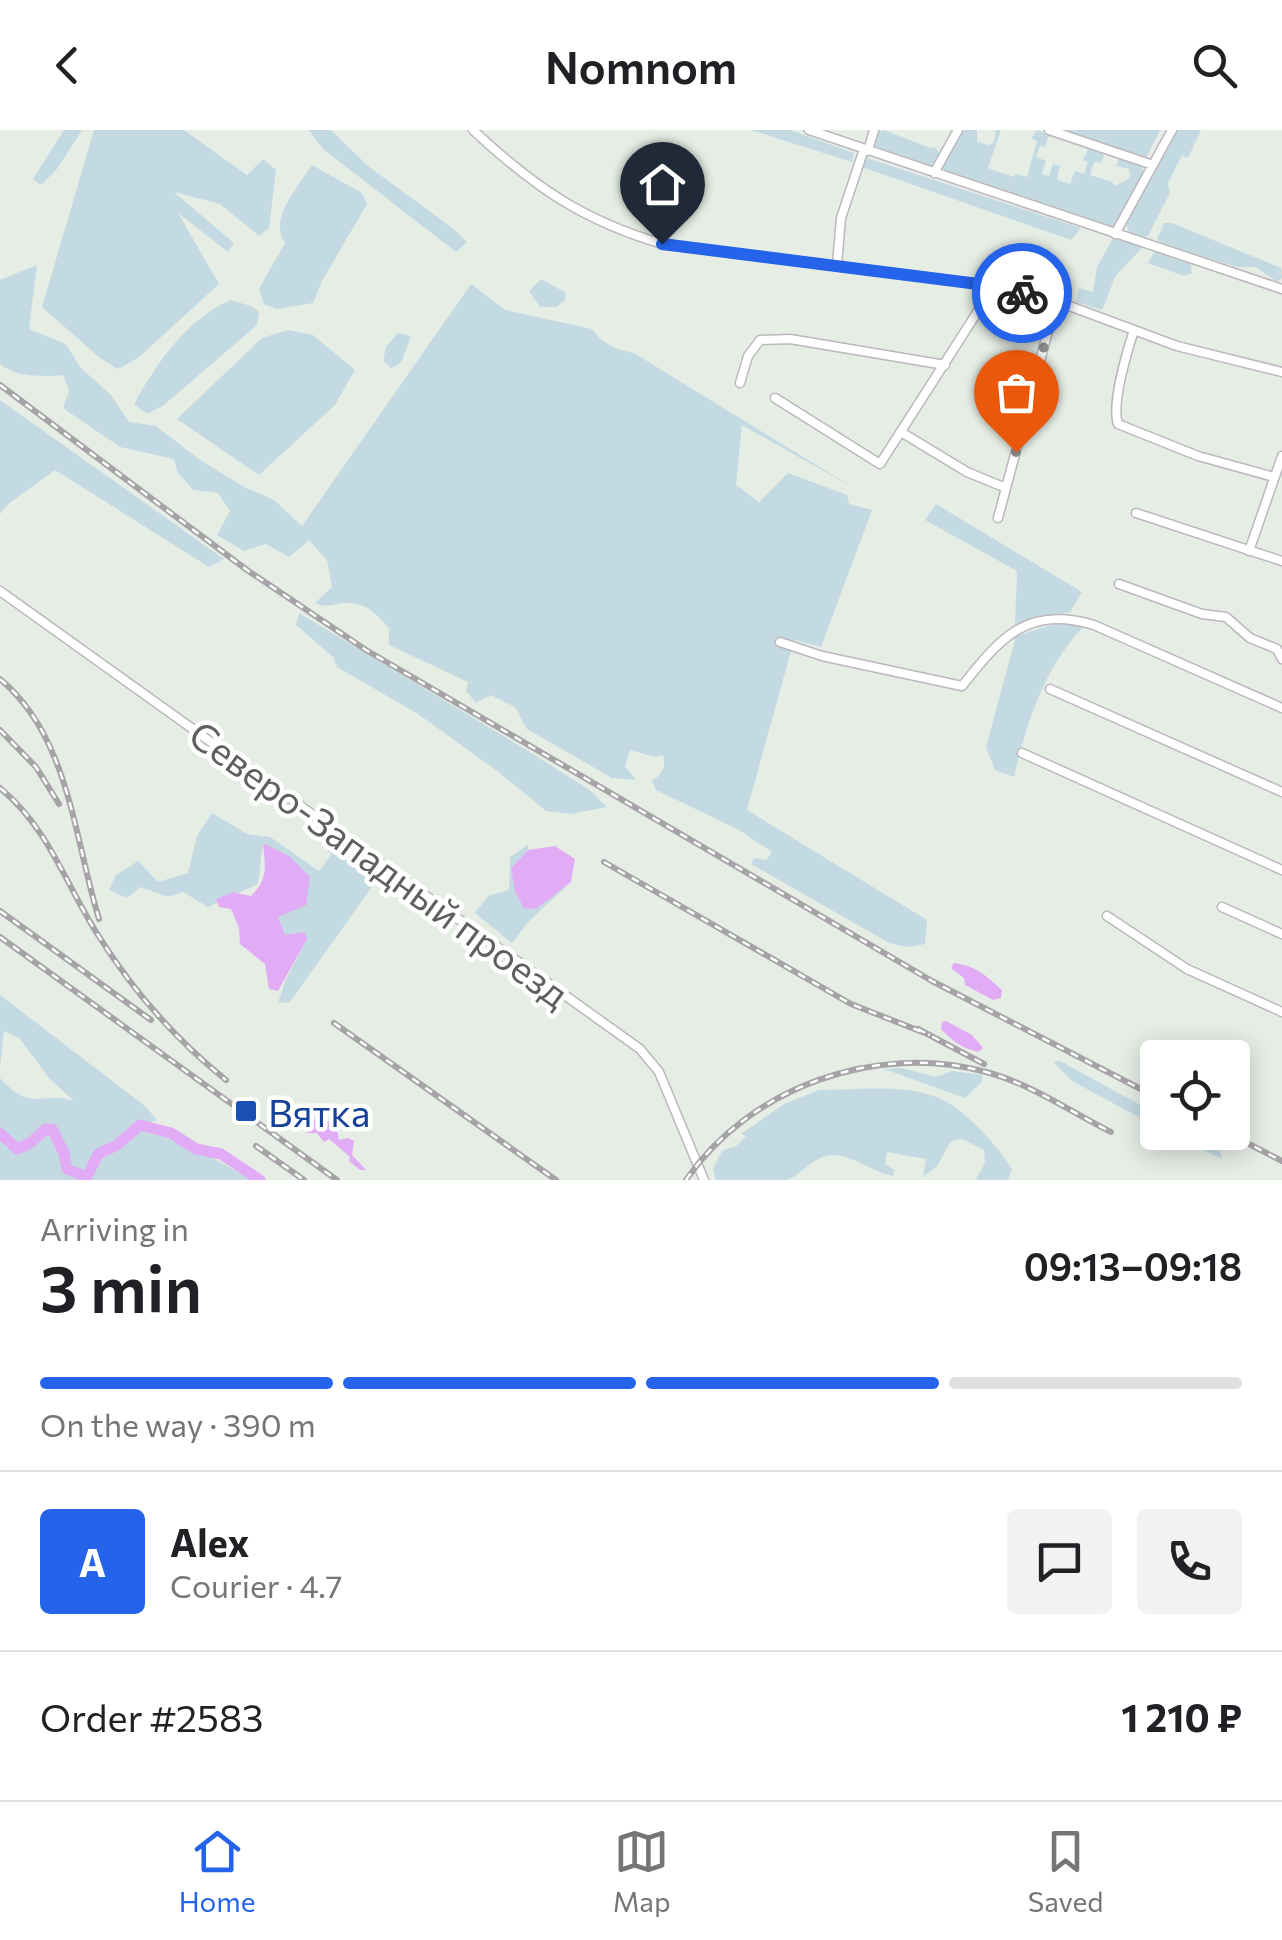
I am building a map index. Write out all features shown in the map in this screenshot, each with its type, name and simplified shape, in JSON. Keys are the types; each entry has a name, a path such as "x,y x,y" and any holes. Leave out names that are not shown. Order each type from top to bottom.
{"street":[{"path":"473,130 547,194 628,234 662,244 994,286 1056,301 1176,346 1282,372"},
{"path":"809,130 1282,289"},
{"path":"837,265 841,218 874,130"},
{"path":"934,173 958,130"},
{"path":"1049,130 1153,165"},
{"path":"1115,234 1172,130"},
{"path":"775,398 880,464 994,286"},
{"path":"998,518 1056,301"},
{"path":"1134,330 1120,375 1115,416 1118,424 1198,456 1274,477"},
{"path":"740,383 748,356 760,340 790,339 945,365"},
{"path":"901,432 968,472 1006,488"},
{"path":"1248,550 1282,456"},
{"path":"1136,514 1282,561"},
{"path":"1119,584 1202,614 1226,616 1250,638 1277,650 1282,659"},
{"name":"Северо-Западный проезд","path":"0,591 640,1049 659,1072 704,1180"},
{"path":"780,642 822,656 962,686 1010,632 1069,618 1094,625 1282,708"},
{"path":"1050,689 1282,792"},
{"path":"1022,753 1282,870"},
{"path":"1222,907 1282,934"},
{"path":"1107,916 1187,970 1282,1012"}],"shaded area":[{"path":"64,130 82,130 57,169 41,185 33,179"},
{"path":"94,130 184,130 247,175 263,159 276,170 269,228 259,236 220,204 174,192 234,243 228,252 178,213 219,284 138,358 118,369 42,307"},
{"path":"309,130 331,130 368,166 467,242 456,252 323,149"},
{"path":"751,130 790,130 854,153 852,162"},
{"path":"964,130 977,130 977,142 988,145 994,142 996,130 1001,130 988,168 1013,177 1027,177 1037,141 1031,138 1037,130 1049,135 1036,157 1046,161 1042,174 1049,176 1053,164 1060,166 1057,180 1070,184 1075,171 1084,174 1088,162 1083,160 1089,147 1104,156 1101,163 1094,162 1090,175 1115,186 1130,178 1129,169 1116,166 1119,158 1140,164 1144,173 1117,225 1108,227 945,172 942,167"},
{"path":"1062,130 1160,130 1145,160"},
{"path":"1174,130 1201,130 1188,158 1182,155 1168,183 1170,193 1148,236 1143,238 1130,233 1125,222"},
{"path":"877,131 935,147 940,155 929,165 876,147"},
{"path":"867,158 1081,228 1071,240 862,167"},
{"path":"312,165 362,193 367,204 313,303 276,309 264,304 259,289 285,243 281,234 282,214"},
{"path":"1164,223 1281,268 1282,278 1277,282 1256,267 1237,267 1162,244 1157,239"},
{"path":"1113,238 1143,247 1116,275 1102,310 1076,302 1079,288 1093,292 1097,267"},
{"path":"1155,251 1190,263 1192,273 1184,276 1148,263"},
{"path":"37,265 29,329 66,344 80,367 111,395 129,422 156,426 200,460 274,500 302,526 471,284 505,310 592,329 610,346 634,353 852,487 742,425 736,485 759,502 788,473 847,495 849,504 872,510 821,647 794,640 747,810 927,920 925,944 908,947 889,943 751,864 754,858 766,860 772,852 739,830 656,790 652,781 663,770 663,755 655,757 630,750 625,766 636,780 612,778 527,729 515,707 491,695 476,703 466,691 468,682 389,645 389,628 366,607 354,603 315,603 332,587 327,560 309,540 289,557 266,544 244,551 217,535 230,511 218,493 193,490 178,473 174,459 120,447 63,408 69,391 63,375 21,374 0,364 0,280"},
{"path":"541,279 566,293 565,300 556,307 540,307 529,291"},
{"path":"230,300 259,312 257,325 164,405 147,414 134,404 152,373 186,331"},
{"path":"288,330 313,335 355,370 335,405 259,475 177,419 262,338"},
{"path":"398,333 411,336 401,363 391,368 383,361 386,347"},
{"path":"0,400 224,559 209,567 55,470 0,514"},
{"path":"936,504 1082,592 1070,612 1015,625 1017,571 925,520"},
{"path":"299,613 530,752 591,791 607,807 571,814 546,811 418,714 337,667 333,657 296,625"},
{"path":"1069,623 1084,626 1048,677 1014,777 995,770 986,747 1016,636"},
{"path":"212,813 247,834 270,837 319,871 331,855 310,824 371,869 374,884 290,1002 278,1003 307,939 285,936 277,917 263,843 258,884 208,907 183,892 168,897 141,887 127,898 109,890 116,875 138,861 158,882 188,873 197,836"},
{"path":"263,843 289,856 310,877 306,905 278,917 285,935 304,932 307,939 278,991 269,989 265,964 240,944 239,928 231,909 219,907 216,899 233,892 251,896 257,890 264,872"},
{"path":"528,845 511,868 536,909 571,882 529,921 512,943 475,913 488,896 509,890 510,857"},
{"path":"555,846 575,859 571,882 536,909 524,908 515,892 511,868 528,850"},
{"path":"954,963 986,976 1002,990 1001,998 993,1000 965,985 964,978 951,968"},
{"path":"0,995 145,1106 157,1120 145,1124 149,1131 196,1149 253,1180 0,1180 0,1078 28,1098 74,1101 49,1078 20,1039 4,1031 0,1066"},
{"path":"946,1021 972,1035 983,1048 978,1052 953,1040 941,1029"},
{"path":"1058,1060 1140,1105 1140,1118 1072,1081 1054,1063"},
{"path":"901,1068 936,1077 952,1071 982,1075 982,1082 965,1098 884,1069"},
{"path":"819,1090 907,1090 945,1101 997,1148 1012,1169 1008,1180 976,1180 985,1162 984,1150 962,1139 951,1141 937,1166 923,1177 926,1159 887,1152 885,1164 894,1170 893,1176 834,1155 820,1158 787,1180 716,1180 713,1169 722,1151 736,1146 746,1136 741,1134 784,1104"},
{"path":"308,1112 320,1124 328,1121 336,1125 339,1140 354,1141 352,1155 366,1170 349,1161 350,1157 329,1139 324,1142 317,1133 307,1133 298,1122 287,1118 288,1114"},
{"path":"1203,1150 1219,1150 1222,1159"}],"waterway":[{"path":"0,1133 17,1149 52,1129 67,1169 87,1177 98,1154 117,1145 140,1125 171,1133 196,1149 221,1154 260,1180"}],"railway":[{"path":"0,385 247,570 366,650 932,981 1140,1089"},
{"path":"0,679 23,702 55,759 99,919"},
{"path":"0,730 36,767 59,804"},
{"path":"0,788 44,838 126,976 172,1031 226,1080"},
{"path":"604,862 851,1004 930,1035"},
{"path":"0,911 151,1020"},
{"path":"0,937 337,1180"},
{"path":"334,1023 556,1180"},
{"path":"918,1029 984,1064"},
{"path":"686,1180 713,1147 744,1120 780,1097 860,1068 902,1063 944,1064 1002,1077 1111,1132"},
{"path":"1250,1144 1282,1161"},
{"path":"256,1146 304,1180"}],"way so far":[{"path":"1016,452 1056,301 1022,293"}],"place":[{"name":"Вятка","path":"246,1111"}],"route":[{"path":"662,244 994,286 1022,293"}]}
